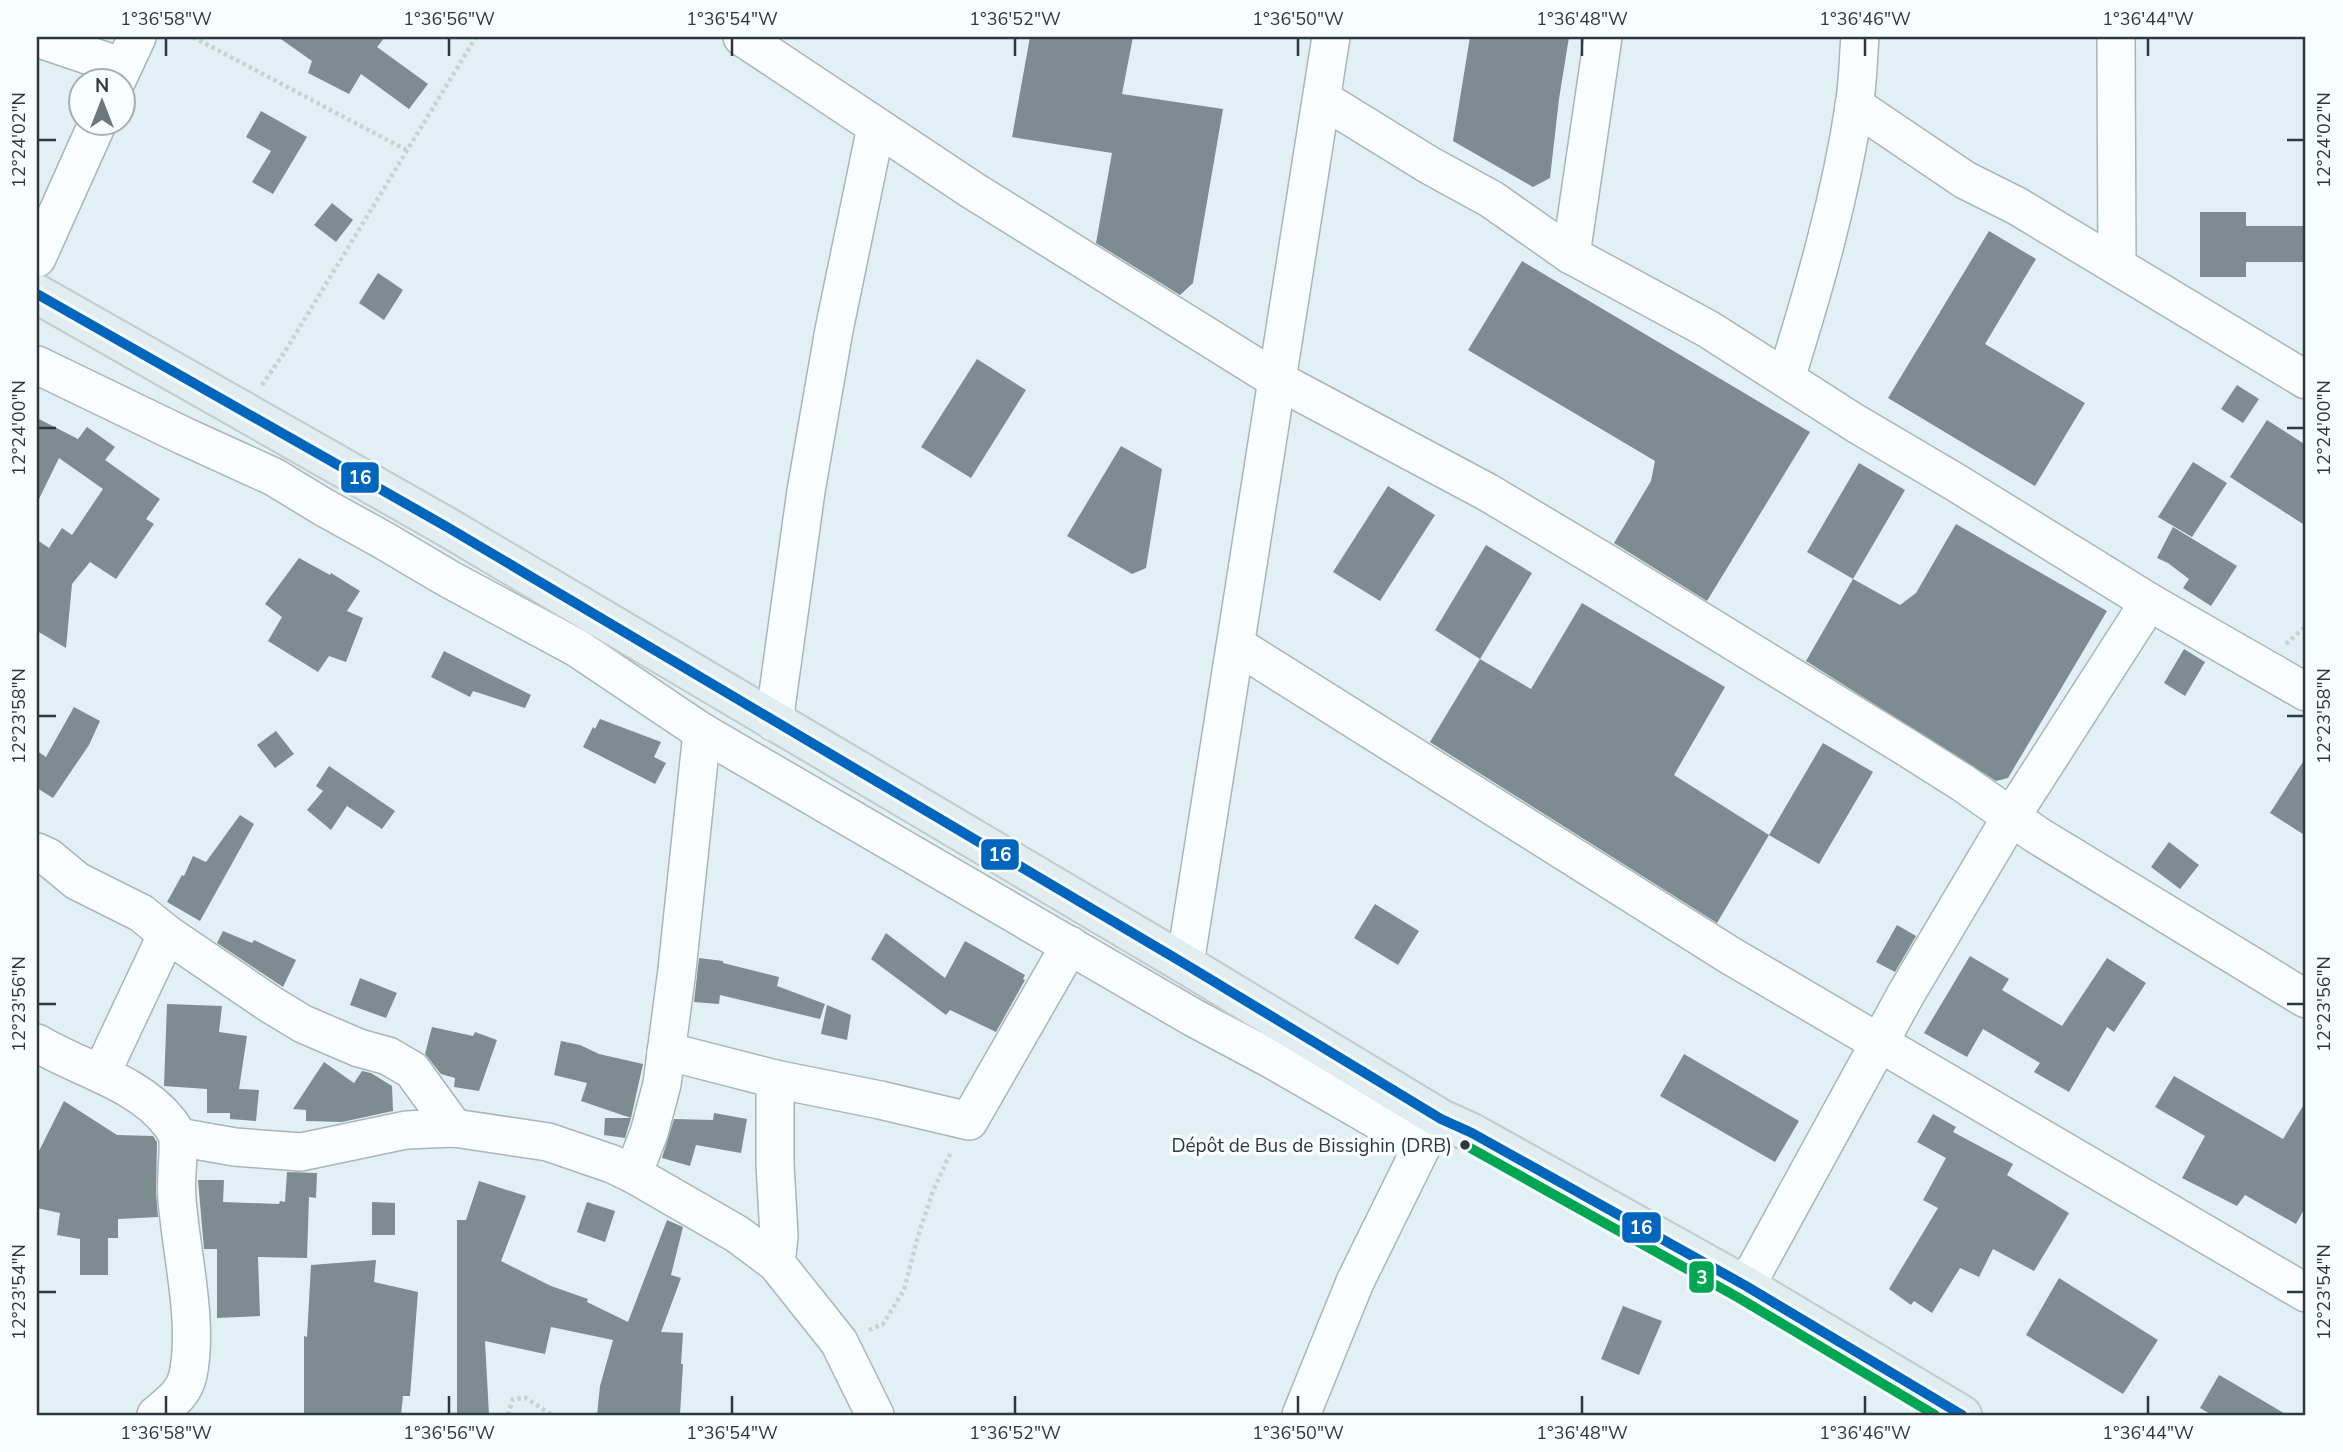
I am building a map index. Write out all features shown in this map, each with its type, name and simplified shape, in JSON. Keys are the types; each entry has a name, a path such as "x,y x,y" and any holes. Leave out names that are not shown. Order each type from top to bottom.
{"main road":[{"path":"37,293 447,527 1185,964 1445,1132 1746,1286 1962,1415"}],"street":[{"path":"742,37 972,190 1278,380 1487,492 1906,747 2037,835 2306,999"},
{"path":"1185,964 1332,37"},
{"path":"1571,255 1603,37"},
{"path":"1786,378 1817,277 1854,106 1860,37"},
{"path":"2116,37 2118,266"},
{"path":"37,38 126,61"},
{"path":"1322,99 1491,199 1571,255 1708,330 2149,602 2306,692"},
{"path":"1854,106 1965,180 2017,205 2306,380"},
{"path":"774,722 806,491 834,330 876,127"},
{"path":"37,258 92,136"},
{"path":"37,365 274,477 449,579 576,648 702,732 1194,1018 1271,1059 1445,1132 1355,1282 1301,1415"},
{"path":"1746,1286 1879,1042 2011,817 2149,602"},
{"path":"1236,645 1731,956 2306,1293"},
{"path":"633,1174 652,1124 662,1083 677,970 702,732"},
{"path":"37,852 48,857 77,881 141,913 167,934 303,1024 359,1048 388,1056 412,1069 454,1128"},
{"path":"102,1074 167,934"},
{"path":"666,1051 775,1079 969,1121 1070,944"},
{"path":"37,1043 102,1074 156,1109 169,1121 178,1137 176,1196 191,1323 191,1354 188,1377 180,1394 156,1415"},
{"path":"775,1079 775,1164 779,1237 776,1263"},
{"path":"178,1137 235,1147 301,1152 406,1130 454,1128 548,1142 633,1174 737,1234 776,1263 839,1342 875,1415"}],"path":[{"path":"193,37 408,151"},
{"path":"243,410 284,353 476,37"},
{"path":"839,1342 883,1324 904,1290 933,1191 969,1121"},
{"path":"508,1415 513,1399 526,1398 552,1415"}],"building":[{"path":"278,37 385,37 377,47 428,84 409,109 361,74 349,94 308,73 312,61"},
{"path":"1030,37 1133,37 1122,94 1223,109 1193,283 1180,295 1096,243 1112,153 1012,137"},
{"path":"1470,37 1569,37 1550,178 1533,187 1453,141"},
{"path":"261,111 307,137 273,194 252,182 271,151 246,137"},
{"path":"332,203 353,220 336,242 314,225"},
{"path":"2200,212 2246,212 2246,226 2305,226 2305,262 2246,262 2246,277 2200,277"},
{"path":"1989,231 2036,259 1985,344 2085,403 2035,486 1888,398"},
{"path":"1522,261 1810,432 1707,601 1614,543 1651,481 1655,461 1468,350"},
{"path":"378,273 403,290 384,320 359,303"},
{"path":"977,359 1026,390 971,478 921,447"},
{"path":"2237,385 2259,399 2243,423 2221,409"},
{"path":"37,418 78,439 87,427 115,447 105,460 160,499 146,519 154,524 116,579 90,562 72,584 66,648 37,631 37,540 49,548 62,528 72,535 103,489 59,458 37,503"},
{"path":"2267,420 2306,445 2306,526 2230,477"},
{"path":"1121,446 1162,469 1146,568 1132,574 1067,536"},
{"path":"2193,462 2227,483 2192,537 2158,517"},
{"path":"1859,463 1905,490 1853,579 1807,552"},
{"path":"1388,486 1435,515 1380,601 1333,572"},
{"path":"1956,524 2107,611 2008,778 1996,781 1806,661 1853,579 1900,605 1916,593"},
{"path":"2173,527 2237,566 2211,606 2183,588 2189,579 2157,558"},
{"path":"1486,545 1532,573 1480,659 1435,630"},
{"path":"299,558 360,591 347,611 363,618 346,662 329,656 318,672 268,641 282,617 265,604"},
{"path":"1582,603 1725,687 1674,775 1769,835 1717,923 1430,742 1480,659 1531,689"},
{"path":"2184,649 2205,662 2185,696 2164,683"},
{"path":"444,651 531,695 525,708 473,691 470,697 431,677"},
{"path":"74,707 100,721 89,745 53,798 37,788 37,751 46,757"},
{"path":"600,719 661,742 654,757 666,763 655,784 583,747"},
{"path":"276,731 294,754 275,768 257,745"},
{"path":"1823,743 1873,772 1819,864 1769,835"},
{"path":"2306,757 2306,836 2270,813"},
{"path":"329,766 395,811 382,829 347,806 331,830 307,810 323,791 316,786"},
{"path":"240,815 254,824 200,921 167,902 193,856 206,862"},
{"path":"2169,842 2199,865 2180,889 2151,867"},
{"path":"1375,904 1419,931 1398,965 1354,938"},
{"path":"1897,925 1916,936 1895,972 1876,962"},
{"path":"223,931 252,943 254,940 296,960 283,987 217,943"},
{"path":"886,933 945,978 965,941 1025,975 1025,980 996,1032 950,1010 946,1015 871,959"},
{"path":"1970,956 2009,979 2002,990 2062,1026 2107,958 2146,983 2114,1032 2107,1027 2069,1092 2034,1072 2040,1063 1983,1029 1967,1057 1924,1033"},
{"path":"699,958 723,961 779,977 777,986 825,1004 820,1019 720,995 719,1004 694,1002"},
{"path":"360,978 397,993 386,1018 350,1005"},
{"path":"167,1004 222,1006 219,1032 247,1036 239,1089 259,1090 256,1121 230,1119 230,1113 207,1113 207,1089 164,1086"},
{"path":"827,1005 851,1015 847,1040 821,1034"},
{"path":"432,1027 473,1036 475,1032 497,1040 479,1091 454,1087 455,1078 441,1074 425,1054"},
{"path":"561,1041 580,1045 599,1054 643,1064 631,1118 581,1101 587,1083 554,1075"},
{"path":"1684,1054 1799,1121 1775,1162 1660,1096"},
{"path":"324,1062 354,1083 362,1071 371,1073 392,1086 393,1111 342,1122 306,1121 306,1110 293,1109"},
{"path":"2174,1076 2283,1139 2306,1101 2306,1206 2296,1224 2245,1195 2237,1206 2182,1178 2205,1136 2155,1107"},
{"path":"64,1101 117,1135 153,1136 157,1142 158,1217 118,1219 118,1238 108,1238 108,1275 80,1275 80,1239 57,1235 60,1213 37,1208 37,1155"},
{"path":"714,1113 747,1119 741,1153 696,1145 690,1166 662,1158 674,1119 713,1120"},
{"path":"1933,1114 1956,1127 1953,1132 2013,1164 2007,1175 2069,1213 2034,1271 1993,1249 1979,1277 1960,1268 1932,1313 1914,1301 1911,1305 1889,1289 1938,1208 1923,1200 1946,1158 1917,1142"},
{"path":"605,1118 631,1118 625,1138 604,1135"},
{"path":"287,1172 317,1173 316,1198 309,1197 307,1258 258,1257 260,1316 217,1318 217,1249 204,1249 198,1180 224,1180 223,1202 279,1204 280,1201 285,1202"},
{"path":"479,1181 526,1196 501,1261 551,1286 588,1299 587,1302 628,1322 667,1220 683,1227 671,1275 681,1278 661,1332 683,1333 680,1415 597,1415 600,1386 613,1340 551,1327 545,1354 485,1341 489,1415 457,1415 457,1220 466,1220"},
{"path":"372,1202 395,1203 395,1235 372,1235"},
{"path":"587,1202 615,1211 605,1242 577,1232"},
{"path":"376,1260 374,1282 418,1292 410,1396 403,1396 401,1415 304,1415 304,1336 307,1337 311,1265"},
{"path":"2059,1278 2158,1340 2123,1394 2026,1335"},
{"path":"1623,1306 1662,1321 1639,1375 1601,1359"},
{"path":"2219,1375 2287,1415 2212,1415 2200,1408"}],"transit line":[{"name":"16","path":"37,294 447,527 1185,964 1441,1119 1472,1133 1746,1286 1962,1415"},
{"name":"3","path":"1465,1145 1739,1298 1935,1415"}],"place":[{"name":"Dépôt de Bus de Bissighin (DRB)","path":"1465,1145"}]}
